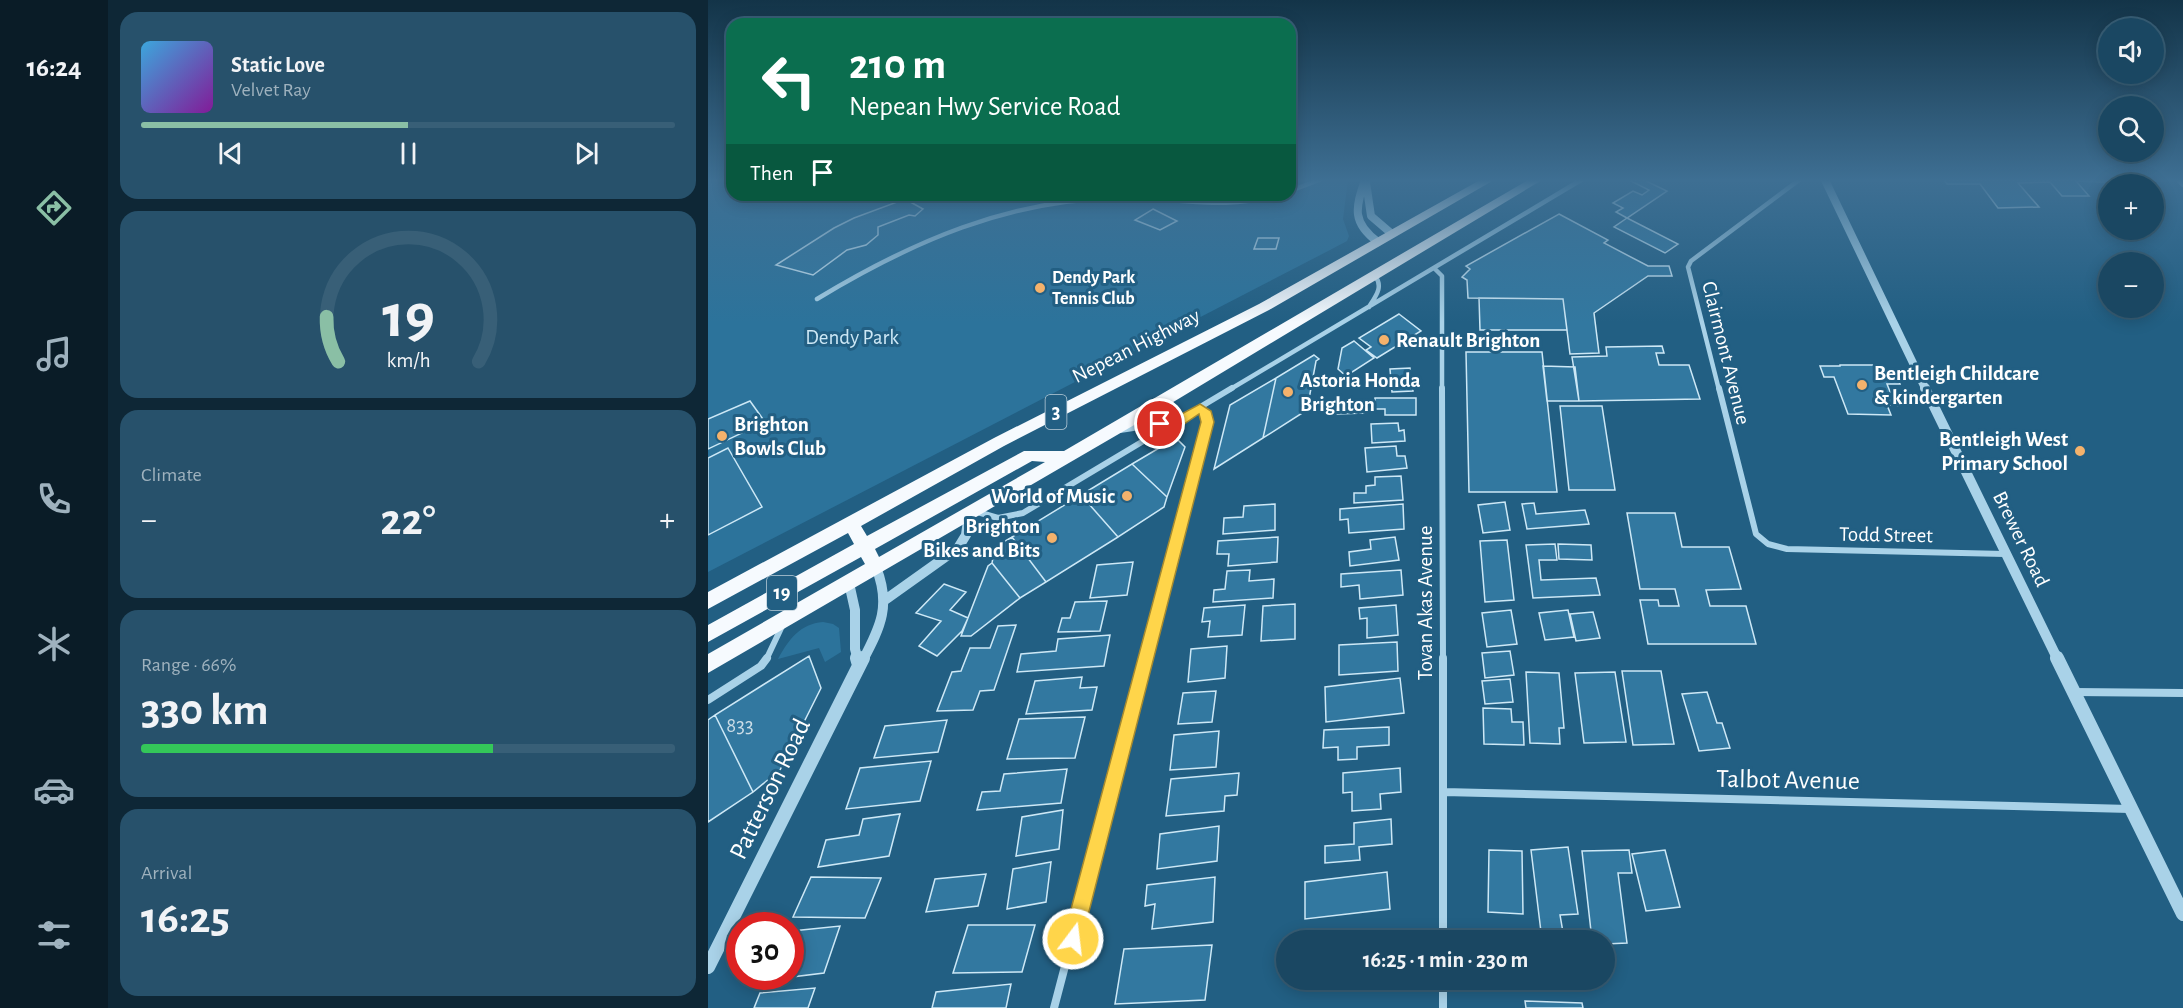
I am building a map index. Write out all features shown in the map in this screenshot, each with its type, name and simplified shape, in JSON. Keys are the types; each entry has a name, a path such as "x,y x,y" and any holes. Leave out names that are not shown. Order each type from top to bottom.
{"highway":[{"name":"Nepean Highway","path":"708,600 999,442 1264,307 1405,227"},
{"name":"3","path":"708,664 1155,406 1458,227"},
{"path":"1392,234 1413,254"},
{"path":"1378,242 1413,254"},
{"path":"1318,276 1352,269 1366,271 1375,276"},
{"name":"19","path":"708,634 1030,455 1065,457"},
{"path":"850,522 876,567"},
{"path":"849,583 846,556 850,522"}],"street":[{"path":"817,299 858,273 913,245 959,227"},
{"path":"1362,227 1378,242"},
{"path":"1385,227 1392,234"},
{"path":"885,600 958,548 966,535 971,512 997,519 1017,516 1502,227"},
{"name":"Clairmont Avenue","path":"1736,227 1691,261 1688,267 1753,525 1756,534 1768,544"},
{"name":"Brewer Road","path":"1848,227 2005,554 2183,914"},
{"name":"Tovan Akas Avenue","path":"1434,268 1441,273 1442,285 1443,930"},
{"path":"1368,309 1379,290 1379,281 1375,276"},
{"path":"1054,1008 1204,438 1207,416 1200,408"},
{"path":"1103,434 1179,421"},
{"name":"Todd Street","path":"1768,544 1787,549 2005,554"},
{"name":"Patterson Road","path":"708,967 878,632 885,600 883,585 876,567"},
{"path":"849,583 855,610 855,649 859,666"},
{"path":"708,700 761,666 770,654 785,620"},
{"path":"2073,692 2183,693"},
{"name":"Talbot Avenue","path":"1444,792 2131,809"},
{"path":"1443,990 1443,1008"}],"green space":[{"name":"Dendy Park","path":"708,227 1346,227 1349,236 1347,241 708,572"},
{"path":"823,622 839,628 841,652 825,662 819,648 778,659 786,645 802,629"}],"building":[{"path":"878,227 878,235 866,245 847,250 813,275 776,265 834,228"},
{"path":"1536,227 1584,227 1608,240 1604,243 1648,266 1669,266 1672,276 1648,276 1594,313 1599,353 1570,354 1563,299 1468,298 1467,280 1462,277 1470,269 1466,266"},
{"path":"1614,227 1645,227 1678,244 1665,253"},
{"path":"1258,238 1279,238 1276,249 1254,249"},
{"path":"1479,298 1563,299 1567,330 1480,330"},
{"path":"1399,314 1421,331 1377,358 1366,350 1371,347 1359,338"},
{"path":"1354,341 1374,358 1346,376 1338,369 1342,348"},
{"path":"1662,346 1664,353 1656,353 1659,365 1689,365 1700,399 1579,401 1572,357 1607,356 1606,347"},
{"path":"1466,352 1542,352 1557,492 1469,492"},
{"path":"1314,355 1319,359 1316,361 1307,410 1263,438 1276,378"},
{"path":"1878,365 1881,371 1895,372 1900,384 1887,384 1891,394 1896,394 1901,406 1887,405 1891,415 1848,414 1834,377 1824,377 1820,366"},
{"path":"1543,366 1575,367 1579,401 1547,401"},
{"path":"1410,368 1413,391 1392,392 1390,369"},
{"path":"1276,378 1263,438 1214,469 1230,405"},
{"path":"1375,398 1416,398 1416,415 1385,415 1385,409 1366,409 1365,413 1336,414 1337,402 1375,401"},
{"name":"Brighton Bowls Club","path":"750,401 765,422 708,449 708,419"},
{"path":"1560,406 1602,406 1615,490 1569,490"},
{"path":"1398,423 1399,431 1404,430 1405,441 1372,443 1371,424"},
{"path":"1176,438 1185,447 1167,497 1132,464"},
{"path":"1396,446 1397,456 1405,456 1407,468 1367,472 1365,448"},
{"path":"728,448 762,507 708,535 708,458"},
{"path":"1132,464 1167,497 1164,507 1118,537 1081,495"},
{"path":"1401,476 1403,500 1354,503 1354,493 1366,493 1366,486 1375,485 1375,477"},
{"path":"1081,495 1118,537 1046,582 1012,537"},
{"path":"1505,502 1510,530 1483,533 1478,505"},
{"path":"1534,503 1536,514 1585,510 1589,524 1527,529 1522,504"},
{"path":"1275,504 1275,530 1223,534 1224,518 1243,517 1244,506"},
{"path":"1403,504 1404,529 1349,533 1348,519 1340,520 1340,509"},
{"path":"1627,513 1675,513 1682,547 1729,547 1741,589 1706,590 1710,606 1746,606 1756,644 1648,644 1640,600 1658,600 1659,606 1679,606 1675,589 1640,589"},
{"path":"1012,537 1046,582 1020,598 992,563 995,547"},
{"path":"1278,537 1277,562 1228,566 1229,554 1217,554 1218,541"},
{"path":"1395,537 1399,560 1350,566 1349,552 1371,549 1370,540"},
{"path":"1507,540 1514,600 1485,602 1480,541"},
{"path":"1555,544 1557,560 1539,560 1541,580 1596,578 1600,595 1533,598 1526,545"},
{"path":"1558,544 1591,545 1592,560 1559,559"},
{"path":"1133,562 1127,595 1090,598 1097,565"},
{"path":"992,563 1020,598 971,636 961,636 988,566"},
{"path":"1250,570 1249,581 1274,579 1273,598 1213,602 1214,590 1225,589 1227,571"},
{"path":"1401,570 1403,595 1360,599 1359,585 1341,587 1341,574"},
{"path":"944,584 966,592 950,610 968,618 962,631 937,656 919,646 941,621 916,613"},
{"path":"1107,601 1100,631 1058,632 1062,618 1070,618 1075,602"},
{"path":"1295,604 1295,639 1261,641 1263,606"},
{"path":"1245,605 1242,635 1208,637 1210,621 1202,622 1204,608"},
{"path":"1396,605 1398,635 1367,638 1367,618 1360,619 1359,608"},
{"path":"1511,610 1517,644 1487,647 1482,613"},
{"path":"1568,610 1574,637 1545,640 1539,613"},
{"path":"1593,612 1600,638 1576,641 1570,614"},
{"path":"1016,625 994,690 980,691 973,710 937,711 952,672 961,671 970,648 990,648 998,626"},
{"path":"1110,635 1104,666 1017,672 1021,654 1056,651 1058,639"},
{"path":"1397,642 1398,671 1339,675 1339,645"},
{"path":"1227,646 1225,678 1188,682 1191,649"},
{"path":"1510,651 1514,675 1485,678 1482,653"},
{"path":"809,656 821,688 780,770 753,792 715,715"},
{"path":"1622,671 1661,671 1674,744 1633,745"},
{"path":"1526,672 1559,673 1564,728 1559,728 1560,744 1530,743"},
{"path":"1615,672 1626,742 1584,743 1575,673"},
{"path":"1082,677 1080,688 1097,687 1092,710 1026,714 1035,681"},
{"path":"1400,678 1404,713 1326,722 1325,687"},
{"path":"1510,679 1513,702 1485,704 1482,681"},
{"path":"1216,691 1212,722 1178,724 1183,693"},
{"path":"1707,692 1717,723 1722,723 1730,748 1699,751 1682,694"},
{"path":"1483,708 1511,709 1512,722 1523,722 1524,745 1484,744"},
{"path":"715,715 753,792 708,822 708,720"},
{"path":"1085,717 1075,758 1007,759 1019,719"},
{"path":"947,720 938,752 874,758 885,726"},
{"path":"1389,727 1389,745 1357,747 1357,759 1338,760 1338,747 1323,748 1324,730"},
{"path":"1219,731 1216,767 1170,770 1174,735"},
{"path":"931,761 920,801 846,809 860,768"},
{"path":"1400,768 1401,792 1380,794 1381,809 1352,811 1352,792 1343,793 1343,773"},
{"path":"1067,769 1061,803 977,810 982,792 1000,791 1004,774"},
{"path":"1239,773 1237,795 1225,796 1224,811 1166,816 1171,779"},
{"path":"1063,810 1059,849 1016,856 1022,817"},
{"path":"900,814 889,856 818,867 826,840 859,835 863,819"},
{"path":"1391,819 1392,844 1359,847 1360,860 1325,863 1325,846 1354,844 1354,823"},
{"path":"1219,826 1217,861 1157,869 1160,834"},
{"path":"1568,847 1578,914 1560,915 1563,930 1541,930 1531,850"},
{"path":"1489,850 1522,851 1523,914 1488,912"},
{"path":"1629,850 1632,873 1618,873 1627,943 1615,944 1615,930 1591,930 1582,851"},
{"path":"1665,850 1680,907 1646,911 1632,854"},
{"path":"1051,862 1046,902 1007,909 1013,869"},
{"path":"1387,872 1390,909 1305,919 1305,882"},
{"path":"986,874 978,906 926,912 935,879"},
{"path":"811,877 881,878 865,918 804,917 804,912 795,912"},
{"path":"1215,877 1213,922 1152,929 1155,904 1145,906 1147,885"},
{"path":"968,925 1035,925 1022,972 953,973"},
{"path":"840,926 824,973 804,975 804,930"},
{"path":"1212,945 1205,1000 1115,1004 1124,949"},
{"path":"1011,984 1006,1008 932,1008 936,992"},
{"path":"815,988 808,1008 754,1008 760,993"},
{"path":"1525,1001 1582,1003 1583,1008 1526,1008"}],"place":[{"name":"Dendy Park Tennis Club","path":"1040,288"},
{"name":"Renault Brighton","path":"1384,340"},
{"name":"Bentleigh Childcare & kindergarten","path":"1862,385"},
{"name":"Astoria Honda Brighton","path":"1288,392"},
{"name":"Brighton Bowls Club","path":"722,436"},
{"name":"Bentleigh West Primary School","path":"2080,451"},
{"name":"World of Music","path":"1127,496"},
{"name":"Brighton Bikes and Bits","path":"1052,538"}],"route":[{"path":"1073,939 1208,422 1206,414 1200,408 1179,421 1160,424"}]}
